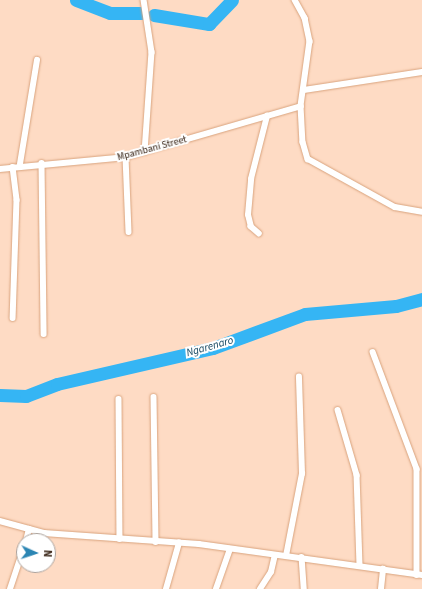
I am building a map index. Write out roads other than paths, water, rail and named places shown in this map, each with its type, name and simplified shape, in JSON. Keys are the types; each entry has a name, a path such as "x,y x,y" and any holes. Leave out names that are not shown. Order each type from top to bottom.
{"street":[{"path":"144,0 152,52 145,152"},
{"path":"295,0 305,18 310,41 304,90 300,106 302,142 308,159 395,207 422,212"},
{"path":"20,164 37,60"},
{"path":"304,90 422,72"},
{"name":"Mpambani Street","path":"0,169 20,164 126,157 300,106"},
{"path":"259,234 251,227 248,215 251,179 267,116"},
{"path":"126,157 129,232"},
{"path":"42,163 44,334"},
{"path":"12,167 17,200 13,318"},
{"path":"0,520 29,529 120,540 179,543 302,557 419,575 418,469 373,352"},
{"path":"286,556 302,474 299,377"},
{"path":"154,397 156,542"},
{"path":"119,399 120,540"},
{"path":"338,410 357,475 360,565"},
{"path":"28,533 29,529"},
{"path":"166,589 179,543"},
{"path":"216,589 230,549"},
{"path":"260,589 271,572 275,554"},
{"path":"302,557 304,589"},
{"path":"381,589 383,569"},
{"path":"10,589 16,571"}],"waterway":[{"path":"76,0 110,13 142,13"},
{"path":"154,15 209,24 232,0"},
{"name":"Ngarenaro","path":"0,395 26,396 57,384 213,348 305,314 396,306 422,299"}]}
